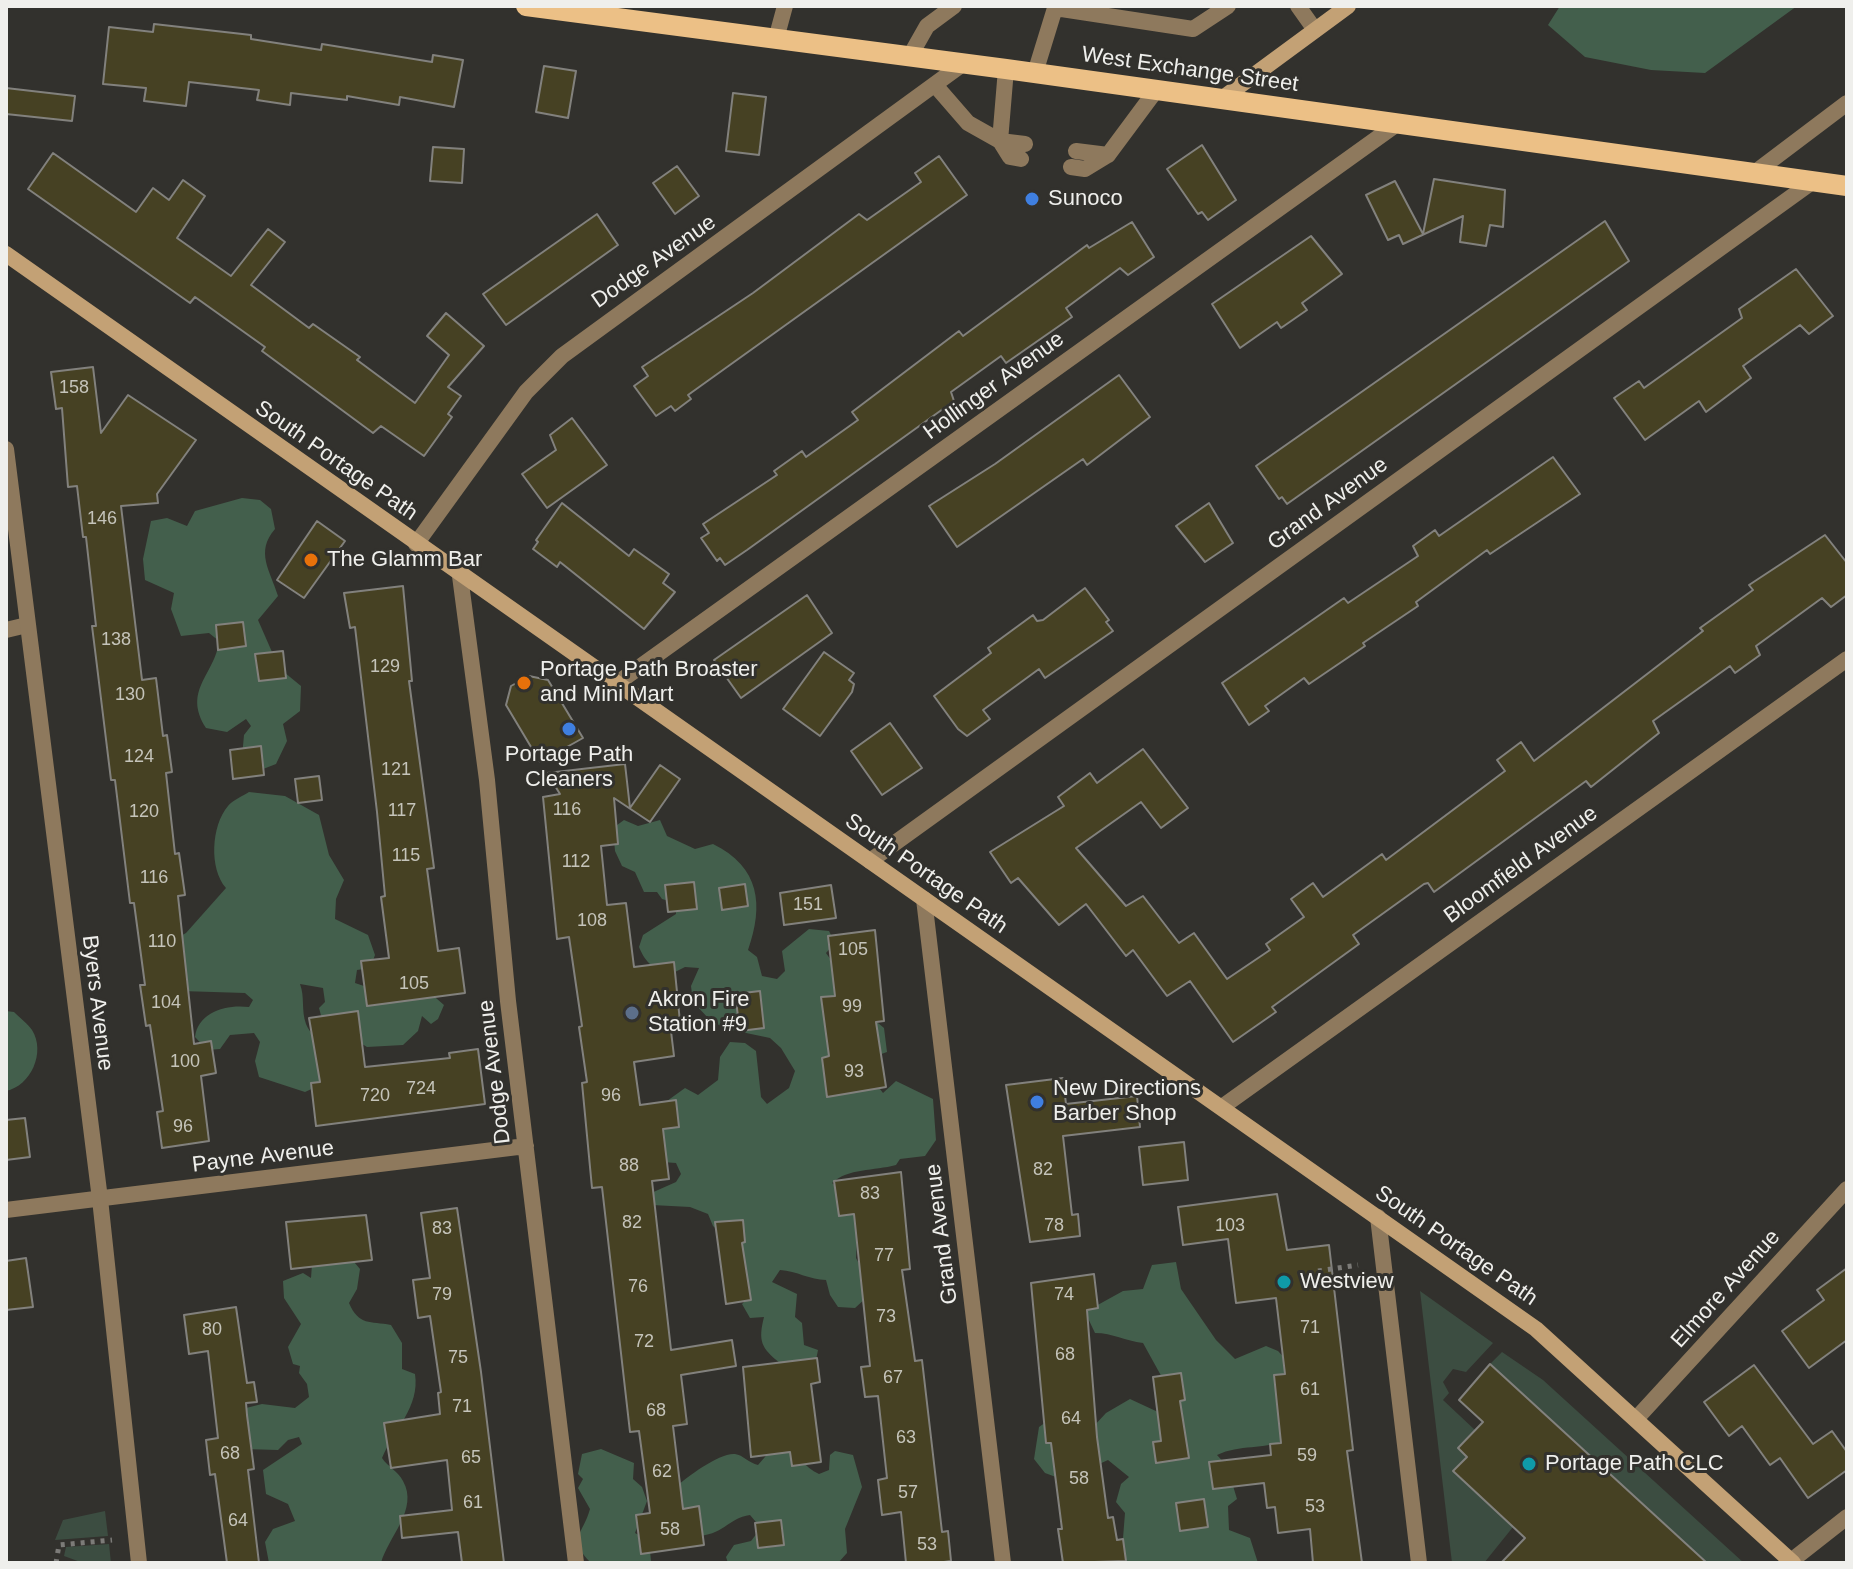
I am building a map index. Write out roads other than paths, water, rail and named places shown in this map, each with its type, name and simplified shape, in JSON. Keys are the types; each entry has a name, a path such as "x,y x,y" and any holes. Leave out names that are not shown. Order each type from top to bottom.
{"main road":[{"name":"West Exchange Street","path":"526,6 1157,89 1847,186"},
{"path":"1223,98 1348,6"},
{"name":"South Portage Path","path":"6,254 460,576 1536,1329 1792,1562"}],"street":[{"path":"776,39 785,6"},
{"path":"910,56 927,26 954,6"},
{"path":"1035,73 1055,8 1193,29 1228,6"},
{"path":"1298,6 1315,30"},
{"name":"Dodge Avenue","path":"416,544 526,392 562,356 964,63"},
{"path":"1000,141 1006,69"},
{"path":"935,85 968,123 1000,141 1010,157 1023,152"},
{"path":"1074,159 1108,155 1157,89"},
{"path":"1753,174 1847,103"},
{"name":"Hollinger Avenue","path":"616,684 1397,124"},
{"name":"Grand Avenue","path":"870,861 1812,182"},
{"name":"Byers Avenue","path":"6,449 100,1199 139,1563"},
{"name":"Dodge Avenue","path":"460,576 487,780 489,828 576,1563"},
{"path":"6,630 27,625"},
{"name":"Bloomfield Avenue","path":"1222,1107 1847,659"},
{"name":"Grand Avenue","path":"924,899 1003,1563"},
{"name":"Payne Avenue","path":"6,1210 526,1146"},
{"name":"Elmore Avenue","path":"1636,1419 1847,1189"},
{"path":"1378,1217 1419,1563"},
{"path":"1792,1562 1847,1517"}],"place":[{"name":"Sunoco","path":"1032,199"},
{"name":"The Glamm Bar","path":"311,560"},
{"name":"Portage Path Broaster and Mini Mart","path":"524,683"},
{"name":"Portage Path Cleaners","path":"569,729"},
{"name":"Akron Fire Station #9","path":"632,1013"},
{"name":"New Directions Barber Shop","path":"1037,1102"},
{"name":"Westview","path":"1284,1282"},
{"name":"Portage Path CLC","path":"1529,1464"}]}
